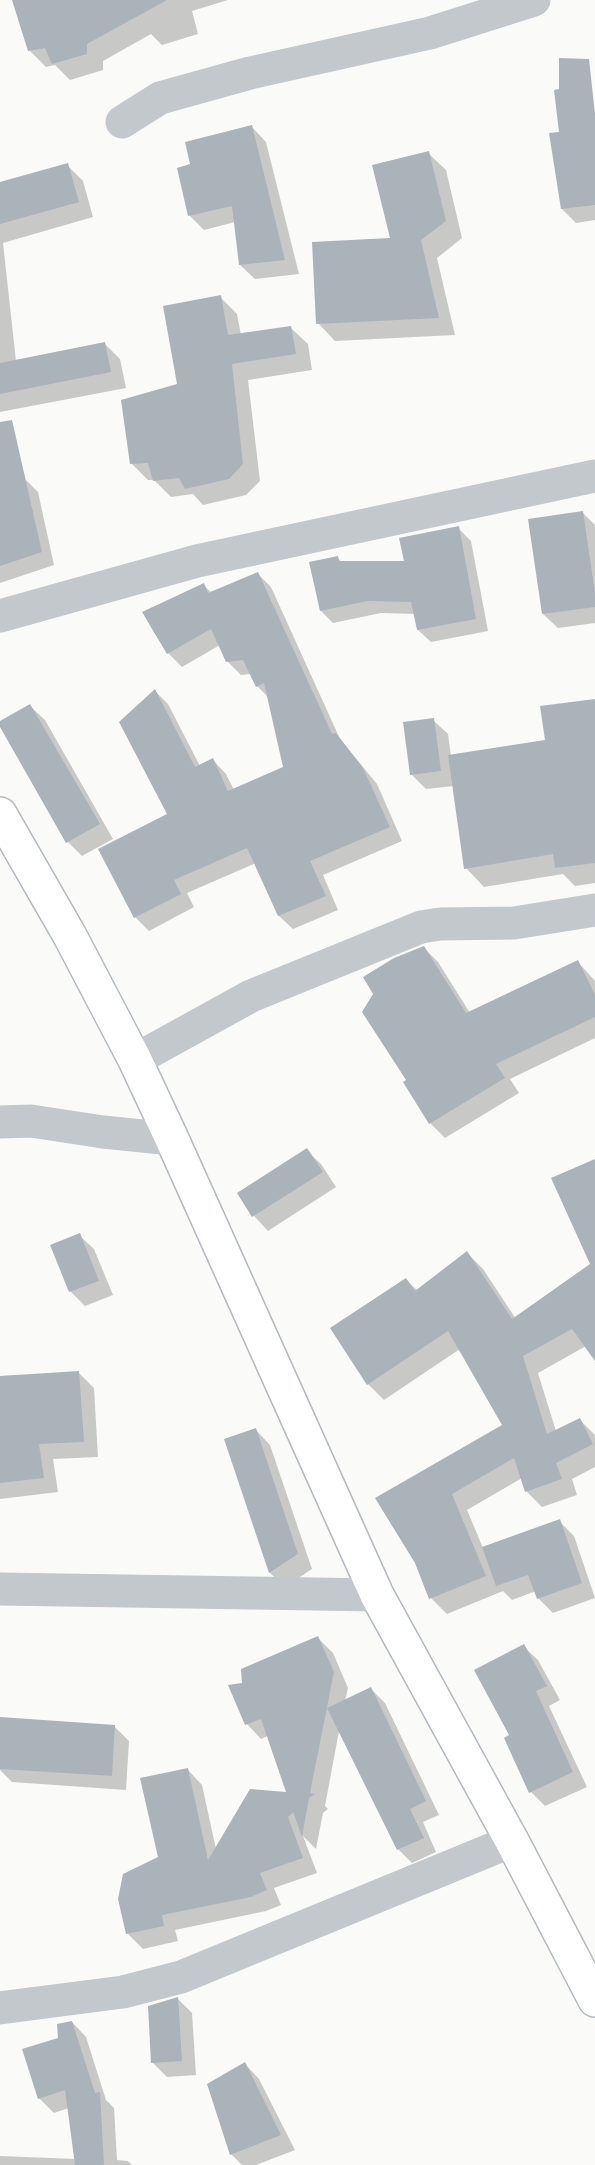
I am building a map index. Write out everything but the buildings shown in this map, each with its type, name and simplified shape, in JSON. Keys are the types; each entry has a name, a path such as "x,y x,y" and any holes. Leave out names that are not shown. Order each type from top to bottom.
{"street":[{"path":"122,122 160,98 250,73 430,33 534,0"},
{"path":"0,616 197,561 595,476"},
{"path":"0,814 70,936 135,1060 377,1595 512,1841 595,2000"},
{"path":"135,1060 251,996 421,927 440,924 514,923 595,910"},
{"path":"0,1122 31,1121 103,1132 172,1138"},
{"path":"0,1589 377,1595"},
{"path":"0,2008 123,1992 181,1977 512,1841"}]}
